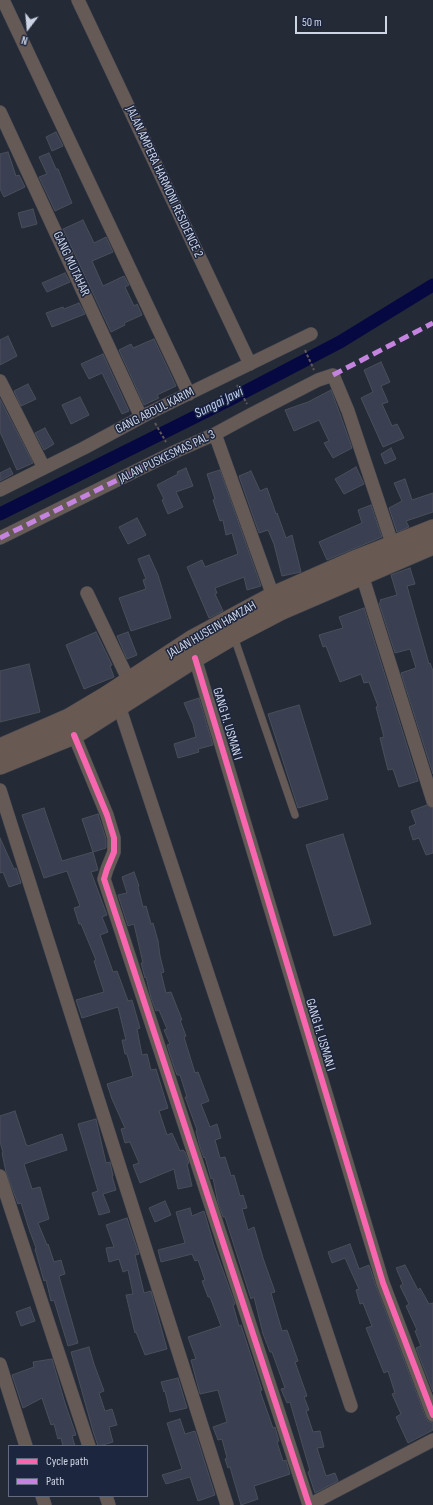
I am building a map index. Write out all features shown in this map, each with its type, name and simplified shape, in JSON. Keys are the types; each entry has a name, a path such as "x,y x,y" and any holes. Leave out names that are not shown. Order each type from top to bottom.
{"street":[{"path":"3,0 189,394"},
{"name":"JALAN AMPERA HARMONI RESIDENCE 2","path":"78,0 250,364"},
{"name":"GANG MUTAHAR","path":"0,112 142,417"},
{"name":"GANG ABDUL KARIM","path":"0,490 142,417 311,334"},
{"name":"JALAN PUSKESMAS PAL 3","path":"0,538 215,434 318,380 333,375 348,411 393,546"},
{"path":"0,381 44,468"},
{"path":"215,434 273,596"},
{"name":"JALAN HUSEIN HAMZAH","path":"0,748 69,718 193,639 273,596 357,559 433,529"},
{"name":"JALAN HUSEIN HAMZAH","path":"0,765 74,735 195,658 234,635 282,610 433,545"},
{"path":"362,575 433,801"},
{"path":"87,592 129,681"},
{"name":"GANG H. USMAN I","path":"195,658 382,1283 433,1415"},
{"path":"119,706 351,1406"},
{"path":"74,735 107,815 114,838 114,852 104,879 309,1505 433,1440"},
{"path":"0,790 227,1505"},
{"path":"0,1176 89,1445"},
{"path":"0,1364 26,1445"}],"lane":[{"path":"234,635 295,815"}],"path":[{"path":"304,347 314,369"},
{"path":"237,385 246,402"},
{"path":"156,426 167,443"}],"building":[{"path":"56,132 63,146 52,151 46,137"},
{"path":"8,152 16,176 19,175 25,187 4,197 0,189 0,154"},
{"path":"49,153 56,169 58,169 72,203 55,211 39,177 47,174 39,157"},
{"path":"33,209 37,224 22,228 18,213"},
{"path":"83,220 94,243 106,237 113,252 92,261 103,286 124,276 129,285 125,287 134,306 137,304 142,315 124,323 125,325 111,332 63,229"},
{"path":"65,273 70,282 47,292 42,283"},
{"path":"79,303 85,314 52,327 46,313 63,307 64,309"},
{"path":"8,336 17,356 0,365 0,340"},
{"path":"154,339 176,386 157,395 159,398 144,405 119,350 131,344 133,348"},
{"path":"103,354 129,411 122,414 102,373 89,379 81,364"},
{"path":"381,362 390,382 381,386 388,402 382,404 392,426 397,424 404,438 383,447 361,398 373,392 364,370"},
{"path":"28,384 36,399 21,406 14,391"},
{"path":"331,390 352,448 333,458 324,443 329,441 319,420 294,431 285,410 308,402"},
{"path":"80,397 89,415 71,424 62,405"},
{"path":"0,399 33,463 17,470 0,432"},
{"path":"45,428 54,444 44,450 35,433"},
{"path":"391,448 396,459 385,464 381,454"},
{"path":"356,467 364,484 344,494 335,479"},
{"path":"10,468 13,474 0,481 0,473"},
{"path":"186,468 193,486 176,492 183,507 168,514 162,500 164,499 157,485"},
{"path":"220,470 261,586 247,590 244,577 215,588 217,593 215,594 223,611 209,618 187,567 202,560 205,567 238,554 232,533 226,535 223,520 220,521 207,474"},
{"path":"251,471 260,491 267,488 286,538 292,535 301,572 282,576 274,544 268,530 259,533 239,476"},
{"path":"405,479 412,500 433,493 433,512 406,521 409,527 397,532 389,508 402,501 394,483"},
{"path":"371,505 382,537 327,560 319,542 362,523 358,510"},
{"path":"137,518 146,535 128,544 119,527"},
{"path":"149,555 158,575 171,618 131,631 119,598 146,589 143,580 146,579 138,559"},
{"path":"410,568 415,584 407,586 429,664 430,663 433,671 433,774 401,673 416,668 410,649 395,653 379,603 381,602 380,600 397,595 391,575"},
{"path":"364,608 418,781 399,787 393,769 388,770 380,738 384,737 376,707 378,706 369,682 364,683 361,674 340,682 326,646 323,647 319,635 343,628 339,617"},
{"path":"96,632 112,665 110,666 114,677 84,689 66,645"},
{"path":"128,632 137,655 127,659 117,636"},
{"path":"29,664 40,712 0,722 0,671"},
{"path":"199,698 213,745 198,749 199,752 178,758 174,744 196,737 193,724 184,703"},
{"path":"299,705 328,799 298,808 268,714"},
{"path":"427,805 433,809 433,853 426,855 419,838 413,840 409,827 416,824 411,811"},
{"path":"44,808 62,861 93,852 98,870 91,872 107,915 102,917 108,932 100,935 113,972 117,971 128,1001 132,1000 140,1028 137,1029 142,1055 147,1054 151,1070 156,1069 168,1108 159,1111 167,1135 172,1133 180,1151 183,1150 185,1152 189,1163 187,1164 192,1186 178,1189 174,1169 140,1183 133,1165 139,1163 130,1142 125,1143 121,1129 125,1128 107,1084 133,1076 127,1054 125,1054 122,1040 126,1040 118,1007 82,1018 76,1000 104,992 94,961 96,960 81,924 79,924 74,908 80,906 67,871 44,878 22,815"},
{"path":"98,814 106,839 106,848 93,852 82,819"},
{"path":"343,834 371,924 334,936 306,845"},
{"path":"0,838 14,869 16,868 21,883 9,887 3,872 0,873"},
{"path":"134,872 139,886 143,907 146,906 158,941 164,972 161,973 166,993 171,992 182,1020 180,1020 186,1036 184,1037 195,1073 198,1072 209,1101 201,1104 210,1127 217,1124 221,1138 215,1140 220,1158 225,1157 231,1176 234,1175 240,1196 243,1195 247,1208 242,1209 248,1230 254,1227 275,1292 271,1293 282,1331 287,1330 298,1361 295,1362 307,1396 304,1397 309,1410 306,1411 313,1432 320,1431 324,1447 317,1448 326,1476 335,1473 338,1481 315,1493 290,1402 287,1403 281,1389 285,1388 272,1352 270,1352 263,1334 254,1297 251,1299 225,1217 223,1217 218,1203 213,1178 211,1179 205,1157 204,1158 200,1147 197,1130 185,1097 187,1097 180,1075 177,1075 173,1064 167,1045 170,1044 164,1030 167,1029 159,1010 156,1011 151,998 141,963 143,963 134,924 128,926 118,895 127,893 122,877"},
{"path":"15,1111 28,1146 62,1134 67,1150 24,1164 32,1189 40,1187 49,1219 38,1223 47,1245 48,1244 54,1262 61,1260 65,1274 59,1276 78,1343 68,1346 54,1300 51,1301 46,1280 44,1281 35,1249 36,1248 21,1203 18,1204 6,1172 0,1142 0,1116"},
{"path":"96,1119 106,1163 110,1162 116,1190 103,1194 110,1212 99,1215 92,1193 98,1191 78,1124"},
{"path":"165,1201 171,1215 155,1222 149,1208"},
{"path":"190,1208 192,1216 204,1211 214,1245 235,1304 233,1305 239,1326 241,1325 262,1390 260,1391 273,1428 275,1427 279,1441 277,1442 283,1461 286,1460 290,1474 254,1486 258,1499 241,1505 230,1467 228,1468 225,1459 227,1458 222,1439 218,1440 213,1427 227,1422 218,1390 200,1394 191,1360 196,1359 188,1337 221,1326 202,1281 205,1280 198,1260 195,1261 192,1254 161,1262 158,1250 185,1243 176,1212"},
{"path":"127,1218 139,1254 135,1255 144,1293 151,1291 167,1349 145,1355 136,1332 135,1333 126,1295 133,1294 128,1270 123,1272 119,1259 109,1262 106,1248 114,1247 106,1225"},
{"path":"350,1244 359,1269 369,1265 426,1418 428,1421 433,1423 433,1430 408,1443 396,1417 401,1414 392,1394 395,1393 388,1371 384,1373 366,1328 372,1326 363,1303 360,1304 356,1290 359,1289 345,1258 332,1263 328,1252"},
{"path":"405,1265 418,1290 420,1288 429,1304 433,1303 433,1392 416,1348 421,1346 415,1331 417,1330 406,1306 409,1304 400,1286 403,1284 396,1268"},
{"path":"30,1307 35,1321 21,1326 16,1312"},
{"path":"89,1347 104,1391 99,1393 105,1411 112,1409 117,1425 109,1427 113,1442 98,1445 71,1352"},
{"path":"52,1359 76,1435 72,1436 75,1445 63,1445 61,1438 58,1439 54,1424 51,1425 42,1398 23,1408 12,1375 34,1367 33,1362"},
{"path":"178,1378 187,1408 170,1412 165,1391 164,1392 161,1382"},
{"path":"180,1419 185,1434 195,1431 215,1495 198,1501 190,1477 166,1484 162,1475 182,1469 167,1423"}],"waterway":[{"name":"Sungai Jawi","path":"0,514 231,399 340,342 433,285"}],"marked path":[{"path":"333,375 433,323"},
{"path":"0,538 172,453"}],"cycle path":[{"path":"195,658 383,1283 433,1415"},
{"path":"74,735 107,815 114,838 114,852 104,879 309,1505"}]}
